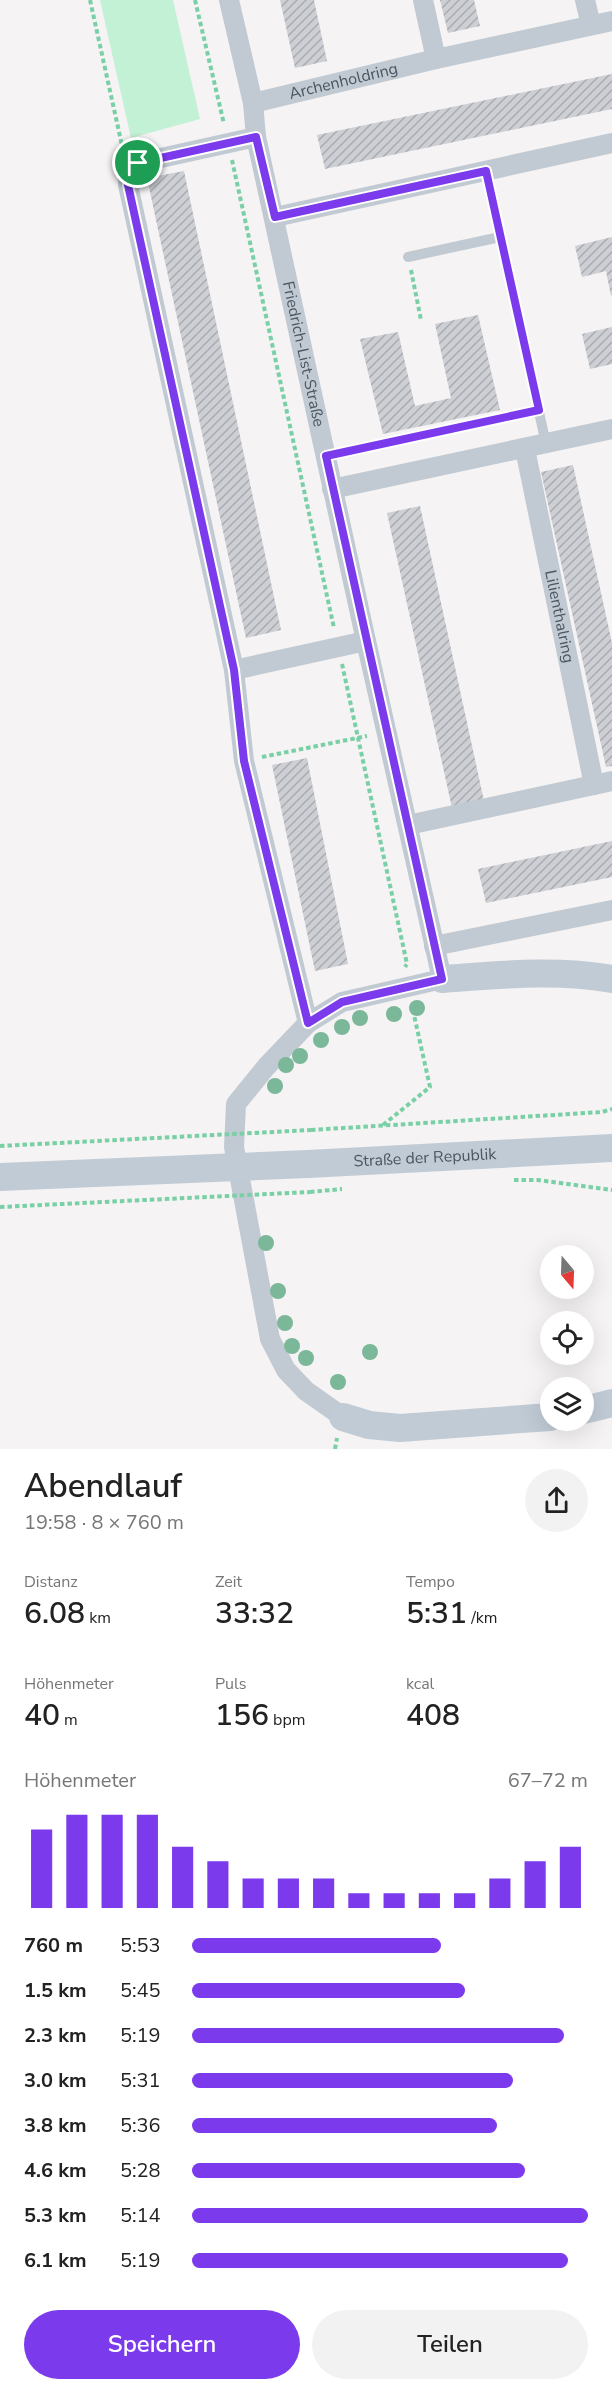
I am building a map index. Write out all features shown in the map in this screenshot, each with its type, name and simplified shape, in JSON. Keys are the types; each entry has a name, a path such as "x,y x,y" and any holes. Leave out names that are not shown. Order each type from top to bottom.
{"main road":[{"path":"442,979 512,974 580,973 612,979"},
{"name":"Straße der Republik","path":"0,1177 608,1149"},
{"path":"594,1408 612,1403"},
{"path":"343,1417 369,1425 400,1428 540,1418"}],"street":[{"name":"Friedrich-List-Straße","path":"229,0 252,103 256,137 332,489 442,979"},
{"path":"423,0 436,59"},
{"path":"585,0 591,25"},
{"name":"Archenholdring","path":"252,103 436,59 612,21"},
{"path":"256,137 138,163 128,171 128,185 234,670 244,761 308,1023"},
{"path":"275,217 612,143"},
{"path":"332,489 612,429"},
{"name":"Lilienthalring","path":"408,825 603,783 525,449"},
{"path":"234,670 366,641"},
{"path":"434,946 612,910"},
{"path":"343,1417 306,1391 286,1370 270,1339 234,1147 236,1104 266,1067 308,1023 342,1002 405,979 442,979"}],"lane":[{"path":"486,171 546,444"},
{"path":"408,257 500,237"}],"path":[{"path":"90,0 128,171"},
{"path":"195,0 358,737 407,964 405,979 430,1087 383,1125"},
{"path":"408,257 421,320"},
{"path":"326,456 539,410"},
{"path":"244,761 386,732"},
{"path":"0,1146 311,1130 602,1112 612,1109"},
{"path":"504,1180 538,1180 612,1190"},
{"path":"0,1207 345,1189"}],"green space":[{"path":"100,0 173,0 200,119 131,138"}],"building":[{"path":"280,0 314,0 327,61 295,68"},
{"path":"440,0 474,0 480,26 448,33"},
{"path":"612,74 612,109 325,169 317,135"},
{"path":"184,171 281,630 246,638 147,178"},
{"path":"612,237 611,296 606,271 582,277 575,246"},
{"path":"478,315 500,410 383,434 360,339 398,332 415,406 451,398 435,324"},
{"path":"612,327 612,364 590,369 582,334"},
{"path":"573,465 612,643 612,766 606,767 541,472"},
{"path":"420,506 484,801 452,808 387,513"},
{"path":"307,758 348,964 315,971 272,765"},
{"path":"612,841 612,877 486,903 478,869"}],"route":[{"path":"256,137 275,217 486,171 539,410 326,456 442,979 342,1002 308,1023 244,761 234,670 128,185 128,171 138,163 256,137"}]}
